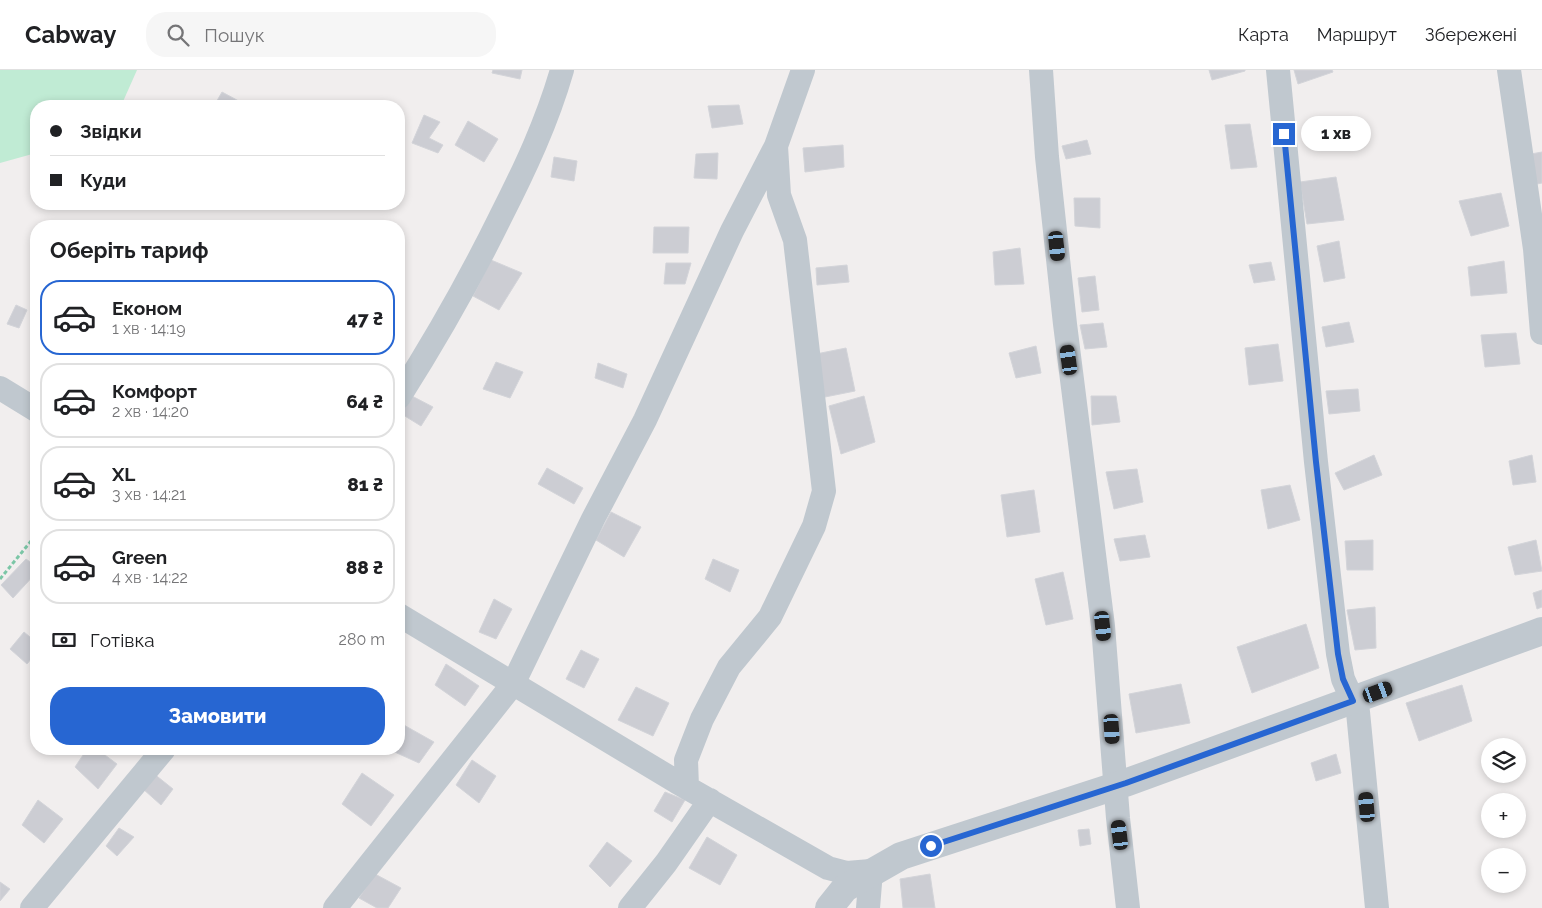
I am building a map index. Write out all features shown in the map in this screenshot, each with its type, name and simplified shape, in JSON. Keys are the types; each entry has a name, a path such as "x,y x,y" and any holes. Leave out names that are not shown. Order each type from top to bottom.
{"street":[{"path":"405,387 433,343 519,180 543,129 562,70"},
{"path":"335,908 513,684 593,520 645,420 732,231 776,146 803,70"},
{"path":"1041,70 1047,157 1065,324 1103,626 1128,908"},
{"path":"1278,70 1316,462 1338,654 1343,679 1358,712 1377,908"},
{"path":"1509,70 1535,249 1542,333"},
{"path":"687,787 686,760 702,719 729,667 770,617 814,526 824,491 795,240 779,195 776,146"},
{"path":"0,388 30,406"},
{"path":"405,619 687,787 828,868 848,873 871,871"},
{"path":"829,908 845,888 871,871 901,856 1116,787 1542,631"},
{"path":"32,908 159,755"},
{"path":"630,908 666,863 710,800"},
{"path":"868,908 871,871"}],"path":[{"path":"0,579 30,542"}],"green space":[{"path":"0,70 137,70 124,100 30,100 30,155 0,163"}],"building":[{"path":"493,70 522,70 520,79 492,73"},
{"path":"1209,70 1245,70 1245,71 1212,80"},
{"path":"1294,70 1332,70 1333,72 1298,84"},
{"path":"222,92 237,100 217,100"},
{"path":"739,105 743,124 712,128 708,106"},
{"path":"424,115 440,122 429,138 443,145 438,153 412,143"},
{"path":"468,121 498,139 484,162 455,145"},
{"path":"1250,124 1257,167 1231,169 1225,125"},
{"path":"1087,140 1091,154 1066,159 1062,146"},
{"path":"843,145 844,167 805,172 803,148"},
{"path":"1542,152 1542,183 1537,184 1531,154"},
{"path":"718,153 717,179 694,178 696,154"},
{"path":"554,157 577,161 574,181 551,177"},
{"path":"1336,177 1344,220 1307,224 1300,182"},
{"path":"1501,193 1509,226 1471,236 1459,201"},
{"path":"1074,198 1100,198 1100,228 1075,226"},
{"path":"654,227 689,227 688,253 653,253"},
{"path":"1339,241 1345,278 1324,282 1317,246"},
{"path":"1020,248 1024,284 995,285 993,252"},
{"path":"491,260 522,273 499,310 473,296"},
{"path":"1504,261 1507,293 1471,296 1468,267"},
{"path":"1271,262 1275,280 1254,283 1249,265"},
{"path":"666,263 691,263 685,284 664,284"},
{"path":"847,265 849,282 817,285 816,268"},
{"path":"1095,276 1099,310 1082,312 1078,278"},
{"path":"16,305 27,310 19,328 7,324"},
{"path":"1349,322 1354,342 1326,347 1322,327"},
{"path":"1103,323 1107,347 1085,349 1080,325"},
{"path":"1516,333 1520,364 1485,367 1481,335"},
{"path":"1278,344 1283,381 1249,385 1245,348"},
{"path":"1036,346 1041,373 1016,378 1009,353"},
{"path":"846,348 855,391 825,397 816,354"},
{"path":"496,362 523,372 510,398 483,389"},
{"path":"598,363 627,374 623,388 595,378"},
{"path":"1358,389 1360,411 1329,414 1326,391"},
{"path":"410,395 433,407 421,426 405,416 405,404"},
{"path":"864,396 875,442 841,454 829,406"},
{"path":"1091,396 1116,396 1120,422 1092,425"},
{"path":"1374,455 1382,475 1344,490 1335,473"},
{"path":"1532,455 1536,482 1513,485 1509,461"},
{"path":"547,468 583,488 574,504 538,484"},
{"path":"1137,469 1143,502 1114,509 1106,472"},
{"path":"1290,485 1300,520 1268,529 1261,490"},
{"path":"1034,490 1040,532 1007,537 1001,495"},
{"path":"611,512 641,527 624,557 596,540"},
{"path":"1145,535 1150,557 1120,561 1114,539"},
{"path":"1373,540 1373,570 1347,570 1345,541"},
{"path":"1536,540 1542,571 1515,575 1508,547"},
{"path":"26,559 30,562 30,580 13,598 1,585"},
{"path":"713,559 739,570 730,592 705,579"},
{"path":"1063,572 1073,619 1046,625 1035,579"},
{"path":"1542,590 1542,607 1537,609 1533,593"},
{"path":"494,599 512,609 496,639 479,632"},
{"path":"1375,607 1376,648 1355,650 1347,610"},
{"path":"1306,624 1319,668 1252,693 1237,647"},
{"path":"24,632 30,637 30,660 27,664 10,649"},
{"path":"581,650 599,659 584,688 566,679"},
{"path":"446,664 479,686 465,706 435,685"},
{"path":"1181,684 1190,723 1136,733 1129,694"},
{"path":"1462,685 1472,721 1419,741 1406,703"},
{"path":"636,687 669,703 653,736 618,720"},
{"path":"405,726 434,742 419,763 401,755 405,755"},
{"path":"1336,754 1341,773 1316,781 1311,763"},
{"path":"83,755 105,755 117,764 98,789 75,767"},
{"path":"472,760 496,776 479,803 456,785"},
{"path":"153,773 173,789 161,805 143,789"},
{"path":"362,773 394,795 371,826 342,804"},
{"path":"665,792 685,800 672,822 654,811"},
{"path":"38,800 63,819 44,843 22,825"},
{"path":"119,828 134,837 117,856 106,846"},
{"path":"1089,829 1091,844 1080,846 1078,830"},
{"path":"707,837 737,855 720,885 689,868"},
{"path":"607,842 632,861 610,887 589,866"},
{"path":"375,874 401,888 388,908 377,908 359,898"},
{"path":"930,874 935,908 903,908 900,879"},
{"path":"0,882 10,889 0,901"}],"route":[{"path":"931,846 1126,783 1353,701 1343,679 1338,654 1316,462 1284,134"}]}
